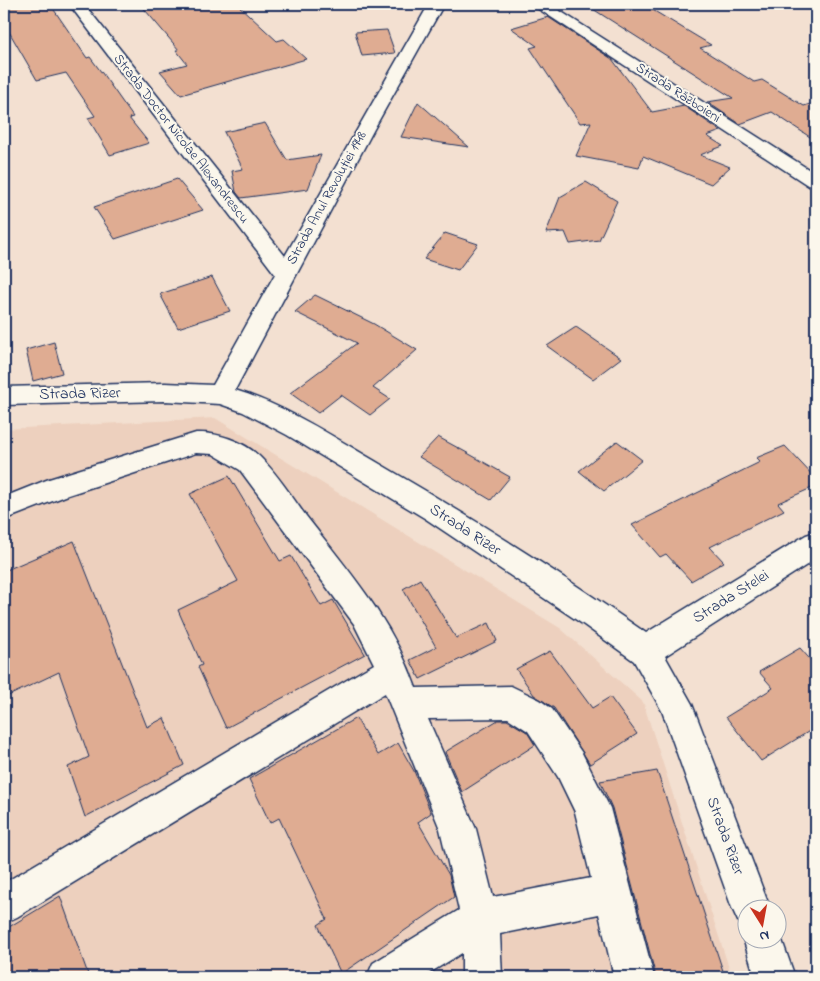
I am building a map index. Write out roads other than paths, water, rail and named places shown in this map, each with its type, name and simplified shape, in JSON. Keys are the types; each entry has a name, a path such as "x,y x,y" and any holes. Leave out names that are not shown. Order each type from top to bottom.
{"street":[{"name":"Strada Doctor Nicolae Alexandrescu","path":"76,4 286,273"},
{"name":"Strada Anul Revoluției 1948","path":"220,395 286,273 438,4"},
{"name":"Strada Războieni","path":"539,4 816,182"},
{"name":"Strada Rizer","path":"4,396 165,392 220,395 252,405 296,428 436,511 595,615 645,651 676,704 747,898"},
{"path":"4,509 59,487 196,443 216,443 226,447 249,463 365,614 394,670 405,704 458,829 480,919 482,977"},
{"name":"Strada Stelei","path":"645,651 816,544"},
{"path":"4,904 394,670"},
{"path":"405,704 511,702 540,720 570,765 592,808 634,977"},
{"path":"387,977 480,919 537,906 612,893"},
{"path":"765,948 775,977"}]}
